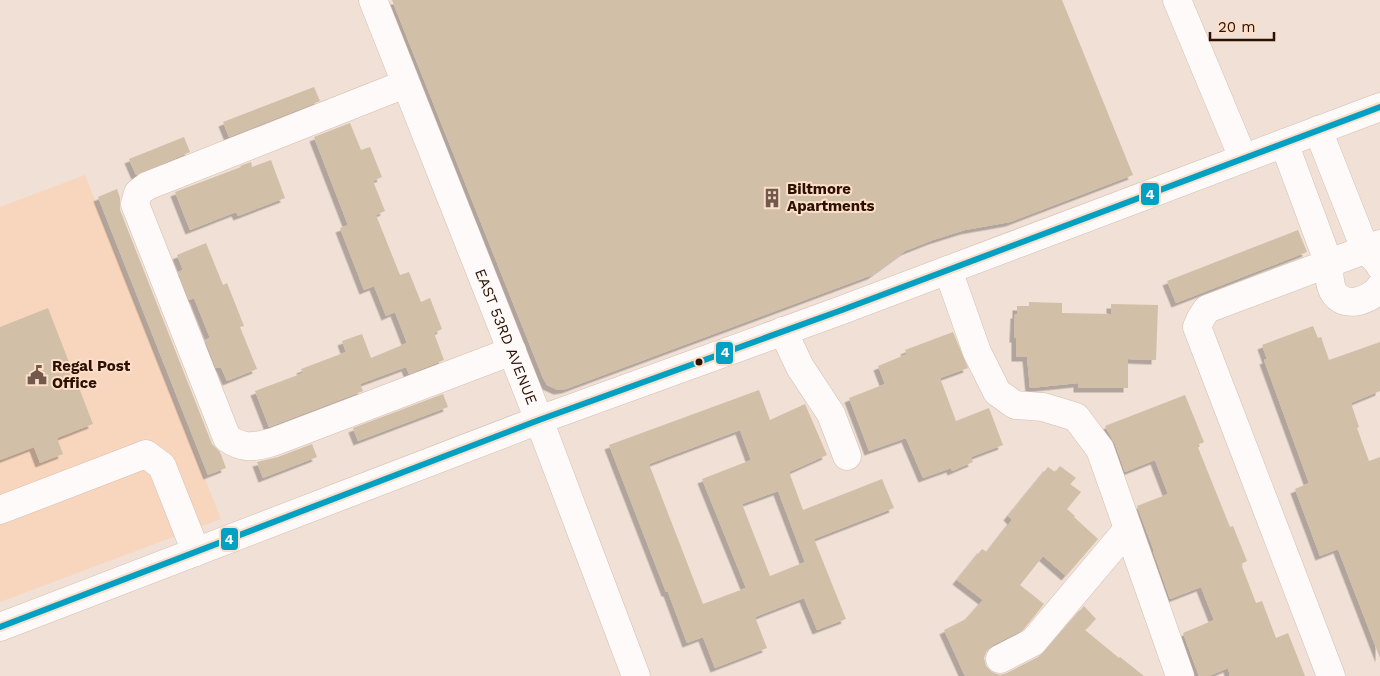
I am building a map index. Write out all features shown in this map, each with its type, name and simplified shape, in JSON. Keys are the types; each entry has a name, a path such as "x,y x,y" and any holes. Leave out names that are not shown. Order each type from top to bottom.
{"main road":[{"name":"EAST 53RD AVENUE","path":"373,0 540,420 636,676"},
{"path":"1176,0 1243,158"},
{"path":"405,84 147,186 138,193 135,204 227,438 238,446 256,446 273,442 512,351"},
{"path":"0,626 540,420 948,270 1380,107"},
{"path":"1318,130 1375,253 1329,264 1207,309 1197,327 1330,676"},
{"path":"1284,143 1329,264 1330,282 1334,293 1340,299 1349,302 1359,301 1373,294 1380,286"},
{"path":"948,270 977,352 997,392 1015,405 1043,407 1076,417 1100,449 1180,676"},
{"path":"784,331 800,367 831,414 847,456"},
{"path":"0,510 146,454 162,466 196,552"},
{"path":"1000,659 1033,642 1128,529"}],"shaded area":[{"path":"85,175 221,519 0,602 0,207"}],"building":[{"name":"Biltmore Apartments","path":"392,0 1062,0 1133,175 1010,222 965,230 933,240 905,251 872,275 566,389 558,390 547,385 543,378"},
{"path":"314,87 320,101 229,137 223,122"},
{"path":"350,123 361,150 370,147 382,177 373,181 385,211 376,215 400,275 409,272 421,302 430,298 442,329 434,333 444,360 409,374 406,367 360,384 363,391 269,427 255,391 303,373 301,369 346,352 342,341 362,334 371,358 407,343 395,312 386,316 374,286 364,290 340,228 348,225 314,137"},
{"path":"184,137 190,152 136,175 129,159"},
{"path":"271,160 285,198 238,216 236,212 190,230 175,192 251,162 252,167"},
{"path":"117,189 120,198 120,210 212,444 220,452 226,468 208,475 98,197"},
{"path":"1298,230 1307,252 1176,303 1167,281"},
{"path":"206,243 223,285 227,283 244,326 240,327 257,369 227,381 221,367 216,368 205,340 210,338 194,298 189,300 178,272 183,270 177,255"},
{"path":"1029,302 1062,303 1062,313 1111,314 1111,304 1158,305 1156,360 1128,359 1128,388 1078,388 1078,383 1030,388 1027,357 1016,357 1016,338 1014,338 1017,306 1029,306"},
{"name":"Regal Post Office","path":"48,308 93,424 57,438 63,454 40,463 34,447 0,460 0,327"},
{"path":"1313,326 1318,338 1321,337 1329,360 1380,342 1380,391 1351,403 1359,427 1357,428 1369,461 1380,457 1380,658 1338,549 1320,556 1295,489 1309,483 1264,360 1267,359 1262,345"},
{"path":"953,332 968,368 940,378 956,421 989,408 1003,445 971,457 973,462 952,471 951,468 923,478 906,438 869,451 849,398 885,384 878,366 907,354 905,350"},
{"path":"759,390 770,420 805,404 827,455 789,472 803,510 882,479 894,508 814,539 846,619 817,630 804,598 755,617 767,648 715,668 703,637 687,643 609,445","holes":["740,430 751,460 702,479 746,588 703,604 649,464","778,491 805,562 770,576 742,504"]},
{"path":"443,394 448,407 358,441 353,428"},
{"path":"1185,395 1204,442 1197,445 1230,527 1233,526 1247,561 1241,564 1256,603 1262,601 1276,638 1288,633 1305,676 1230,676 1228,668 1209,676 1199,676 1183,633 1214,620 1201,587 1170,599 1137,506 1168,494 1155,460 1125,472 1115,444 1105,426"},
{"path":"312,444 317,457 263,478 257,462 278,457"},
{"path":"1060,466 1076,478 1070,484 1081,492 1067,509 1098,539 1066,576 1043,556 1020,585 1044,604 1023,630 987,650 984,658 986,666 992,672 1000,675 1040,656 1084,606 1096,619 1085,630 1144,676 965,676 944,630 966,619 983,600 957,580 982,549 987,552 1012,520 1008,516 1048,467 1055,472"}],"transit line":[{"name":"4","path":"0,627 539,420 842,310 1380,107"}],"place":[{"name":"Biltmore Apartments","path":"772,198"},
{"name":"Regal Post Office","path":"37,375"}]}
